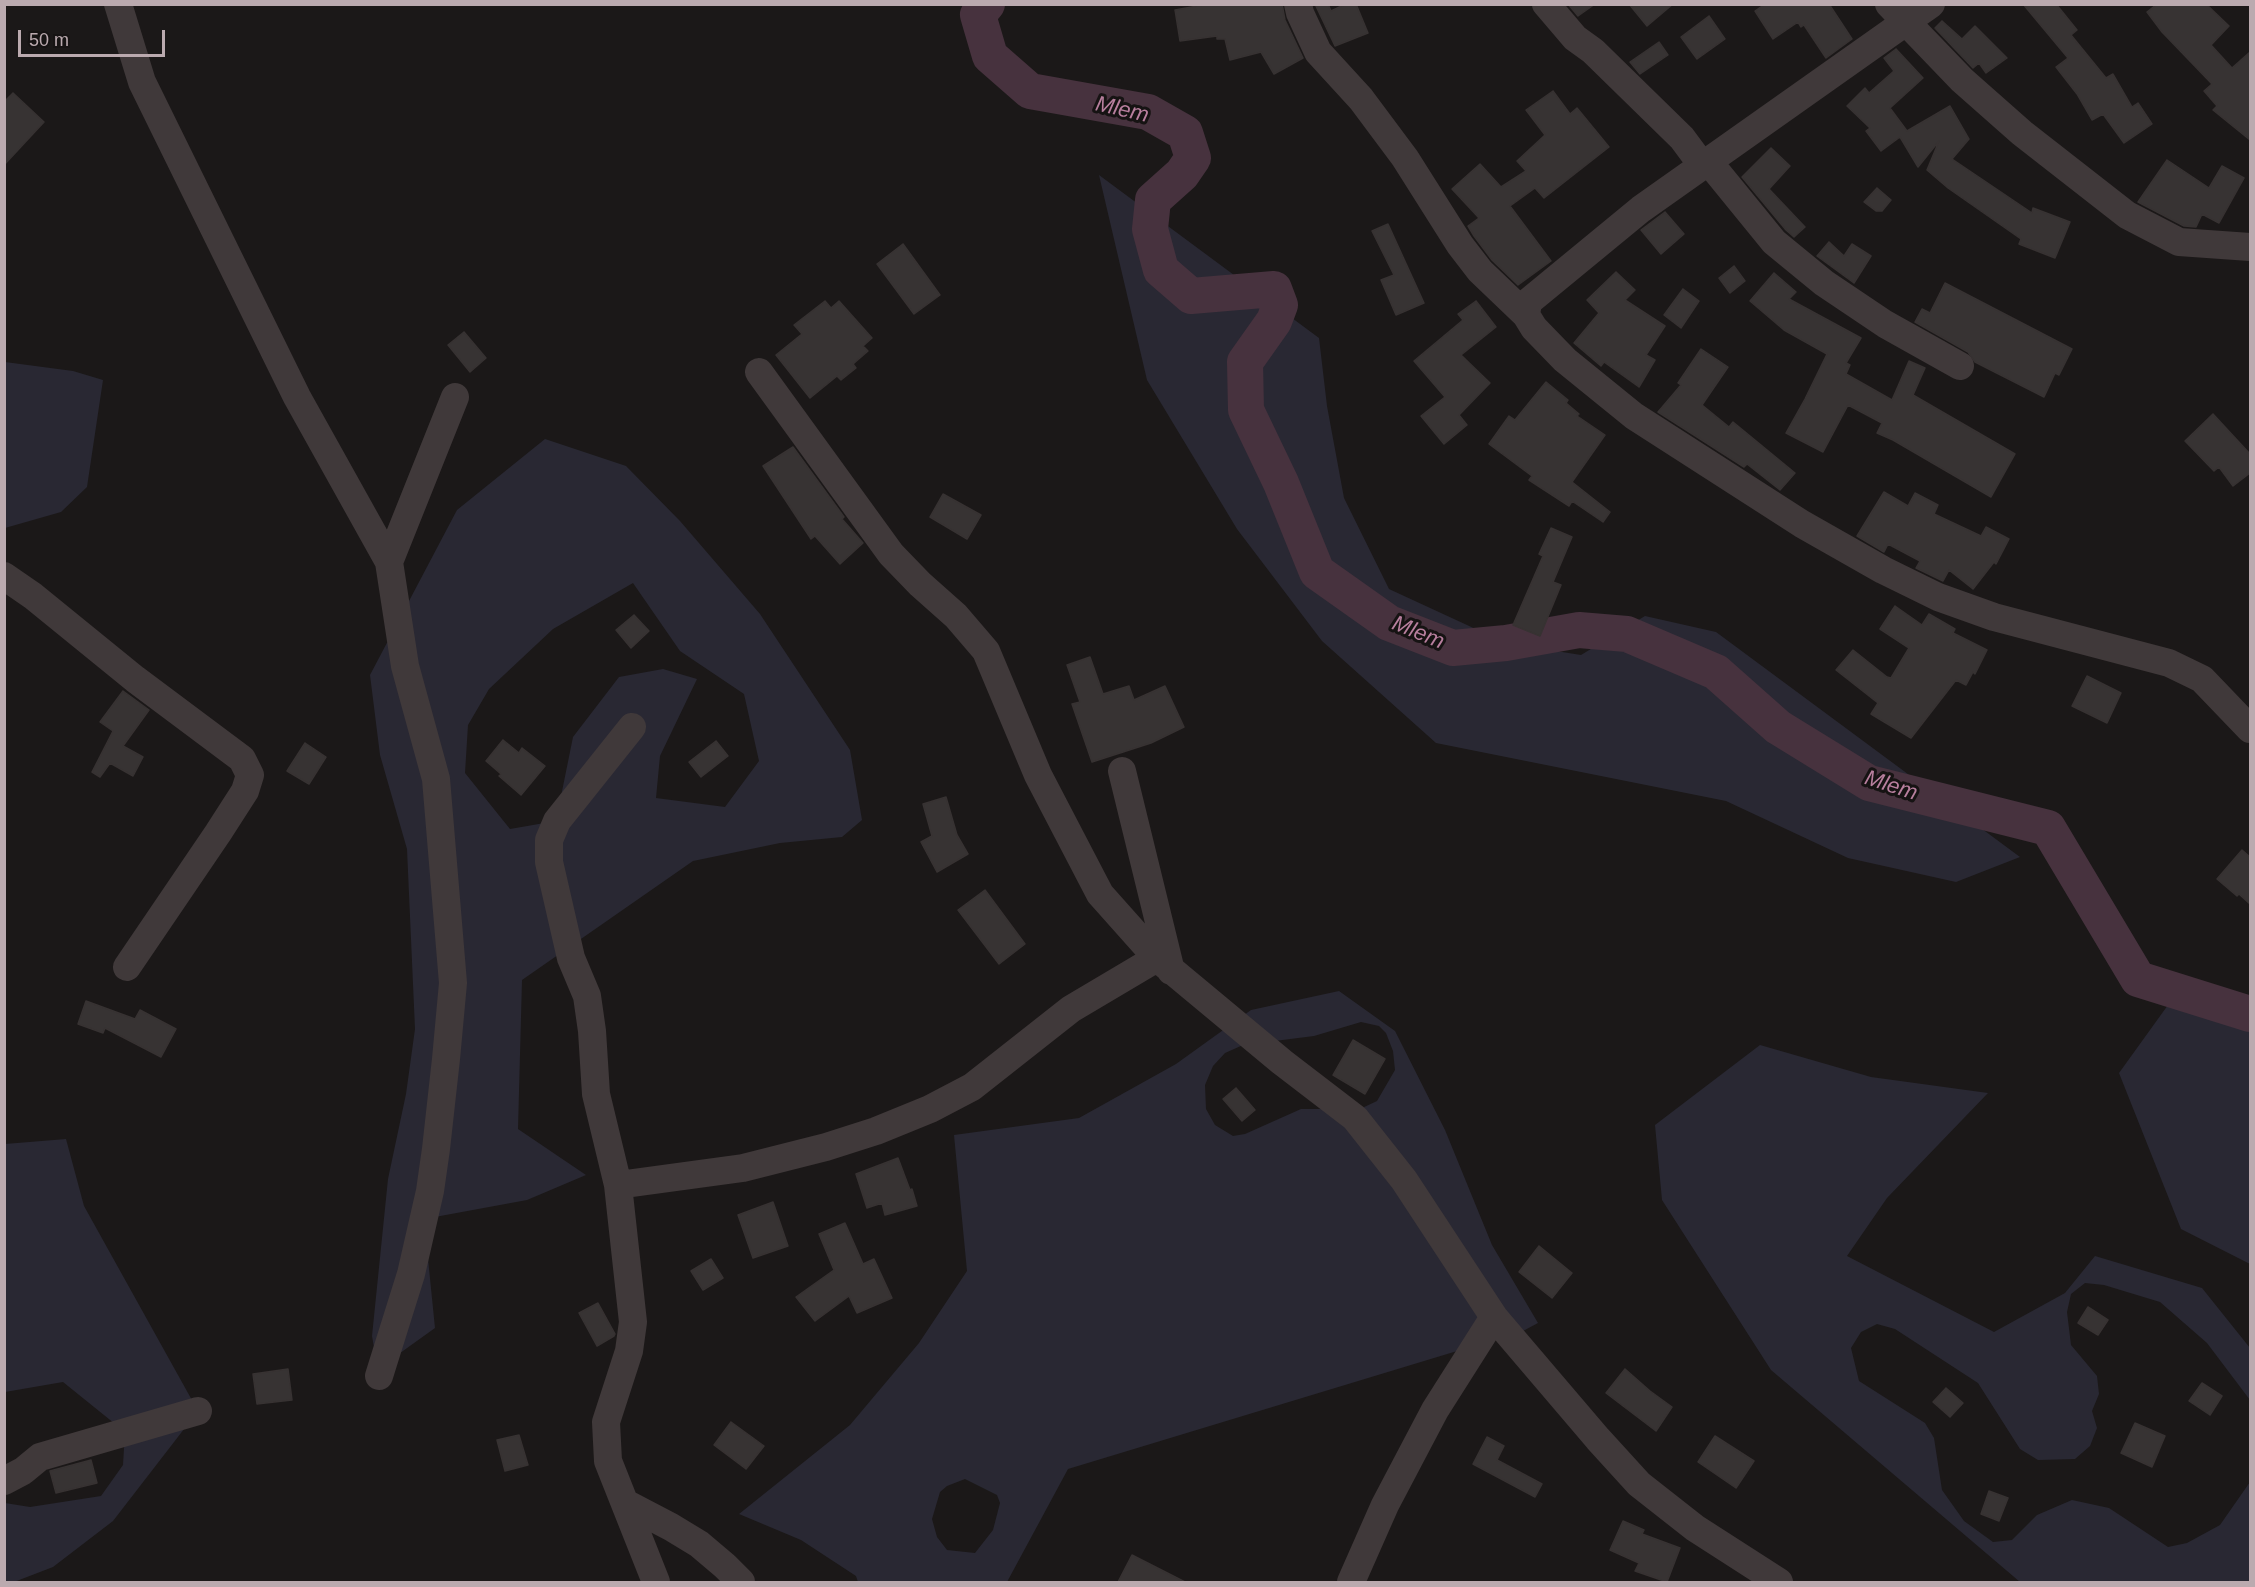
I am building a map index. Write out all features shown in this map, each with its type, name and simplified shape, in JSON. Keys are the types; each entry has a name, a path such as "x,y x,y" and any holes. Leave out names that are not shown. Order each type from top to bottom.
{"street":[{"path":"118,4 142,82 297,397 389,562 405,666 436,779 453,982 430,1191 411,1274 379,1376"},
{"path":"1298,4 1318,52 1361,99 1405,158 1480,271 1526,315 1534,328 1566,360 1634,416 1802,524 1883,570 1938,597 1994,617 2169,663 2202,679 2250,729"},
{"path":"1546,4 1575,38 1593,51 1682,138 1774,242 1790,256 1824,283 1885,324 1960,366"},
{"path":"1526,315 1528,302 1641,209 1733,146 1897,13 1931,4"},
{"path":"1897,13 1962,80 2022,134 2127,215 2179,242 2250,247"},
{"path":"759,372 891,554 956,616 986,651 1038,775 1100,894 1164,965 1282,1062 1355,1118 1404,1179 1494,1317 1639,1484 1695,1528 1779,1582"},
{"path":"389,562 455,397"},
{"path":"4,576 33,596 135,679 242,759 250,775 245,791 224,825 127,967"},
{"path":"632,727 557,821 549,840 549,862 572,958 586,996 592,1031 596,1094 618,1185 633,1329 629,1351 606,1422 605,1439 608,1461 627,1504 656,1582"},
{"path":"1122,771 1164,965"},
{"path":"618,1185 743,1168 826,1147 876,1131 930,1109 972,1087 1071,1009 1164,965"},
{"path":"1351,1582 1385,1505 1435,1410 1494,1317"},
{"path":"4,1481 23,1471 40,1457 198,1411"},
{"path":"627,1504 699,1544 741,1582"}],"shaded area":[{"path":"1099,175 1319,338 1327,406 1344,498 1389,589 1506,643 1581,655 1645,616 1716,632 2020,857 1956,882 1848,858 1726,801 1436,743 1322,641 1237,529 1147,380"},
{"path":"5,362 73,371 103,380 87,487 61,512 5,528"},
{"path":"545,439 626,466 680,521 760,614 850,750 862,820 842,837 780,843 693,861 522,980 518,1129 586,1175 527,1200 424,1219 435,1328 382,1366 379,1376 372,1336 388,1179 406,1094 415,1029 407,849 380,755 370,675 457,510","holes":["633,583 680,651 744,694 759,761 725,807 656,798 660,756 697,679 663,669 619,677 573,737 556,821 510,829 465,773 468,725 489,689 553,629"]},
{"path":"2186,980 2250,1028 2250,1264 2181,1229 2119,1073"},
{"path":"1339,991 1395,1031 1445,1130 1492,1245 1538,1323 1523,1331 1068,1469 1007,1582 858,1582 856,1576 801,1540 739,1514 850,1425 919,1343 967,1271 954,1135 1079,1118 1176,1064 1251,1010","holes":["1361,1022 1379,1026 1386,1033 1393,1051 1395,1070 1377,1101 1360,1109 1301,1109 1245,1134 1233,1136 1215,1125 1206,1109 1205,1085 1213,1066 1225,1053 1243,1045 1314,1036","965,1479 997,1495 1000,1503 993,1530 975,1553 947,1550 937,1537 932,1519 940,1492 947,1486"]},
{"path":"1760,1045 1871,1077 1988,1093 1887,1198 1847,1256 1994,1332 2065,1293 2095,1256 2202,1288 2250,1348 2250,1400 2207,1343 2160,1302 2104,1285 2085,1283 2071,1294 2067,1312 2071,1345 2097,1376 2099,1394 2092,1411 2097,1428 2090,1446 2075,1459 2038,1460 2020,1449 1978,1383 1895,1329 1877,1324 1861,1332 1851,1348 1859,1381 1925,1423 1934,1438 1942,1490 1964,1521 1993,1542 2012,1540 2037,1515 2072,1500 2109,1508 2168,1547 2187,1543 2220,1525 2250,1482 2250,1582 2020,1582 1771,1370 1662,1200 1655,1125"},
{"path":"66,1139 84,1206 198,1411 113,1521 53,1567 14,1582 5,1582 5,1503 30,1507 101,1496 123,1465 125,1432 63,1382 5,1392 5,1144"}],"building":[{"path":"1208,4 1282,4 1285,20 1303,58 1274,74 1261,52 1230,60 1225,39 1217,39 1217,36 1180,41 1175,10"},
{"path":"1315,4 1328,4 1331,11 1346,4 1356,4 1368,33 1335,46"},
{"path":"1568,4 1595,4 1578,16"},
{"path":"1629,4 1673,4 1647,26"},
{"path":"1765,4 1829,4 1852,39 1826,58 1804,25 1801,27 1798,22 1773,39 1755,11"},
{"path":"2023,4 2056,4 2077,30 2071,35 2106,78 2113,74 2132,107 2138,103 2152,124 2124,143 2103,114 2092,120 2077,94 2056,67 2068,58"},
{"path":"2157,4 2206,4 2229,26 2211,45 2232,68 2250,52 2250,140 2213,110 2217,106 2204,91 2212,84 2162,32 2147,12"},
{"path":"1709,16 1725,39 1697,59 1681,37"},
{"path":"1942,21 1962,39 1975,26 2007,58 1986,73 1979,63 1973,68 1935,28"},
{"path":"1659,42 1668,55 1640,74 1630,62"},
{"path":"1896,49 1923,78 1890,108 1907,131 1950,106 1969,139 1952,159 2032,213 2033,208 2070,222 2055,258 2019,244 2021,239 1948,188 1927,170 1939,141 1918,167 1900,137 1881,151 1866,131 1870,128 1847,106 1865,88 1869,93 1894,71 1884,58"},
{"path":"1553,91 1570,114 1577,108 1609,147 1544,198 1535,188 1510,206 1551,261 1518,285 1492,260 1474,236 1468,226 1479,218 1452,189 1480,164 1501,187 1526,171 1517,161 1545,135 1526,110"},
{"path":"13,93 44,122 4,165 4,102"},
{"path":"1771,148 1790,166 1769,189 1805,227 1794,237 1742,177"},
{"path":"2167,160 2209,188 2222,166 2244,178 2219,223 2202,214 2196,227 2184,226 2138,202"},
{"path":"1877,188 1891,200 1882,211 1876,211 1864,202"},
{"path":"1665,212 1684,234 1661,254 1641,230"},
{"path":"1388,224 1424,303 1396,315 1381,280 1394,275 1372,231"},
{"path":"1829,242 1844,256 1852,244 1871,256 1854,283 1817,256"},
{"path":"903,244 940,295 914,314 877,264"},
{"path":"1734,266 1745,281 1730,293 1719,278"},
{"path":"1616,272 1635,290 1625,300 1665,326 1646,355 1655,360 1639,387 1604,362 1601,366 1574,343 1599,313 1587,300"},
{"path":"1774,273 1796,292 1789,299 1861,338 1846,363 1850,365 1846,374 1892,400 1909,361 1925,368 1913,395 2015,454 1991,497 1877,433 1882,423 1848,405 1823,452 1786,433 1827,354 1784,330 1750,301"},
{"path":"1945,283 2072,349 2059,375 2055,373 2044,397 1975,362 1968,352 1915,322 1922,309 1930,313"},
{"path":"1683,289 1699,301 1681,328 1664,315"},
{"path":"825,301 831,308 839,301 872,338 863,346 868,351 853,364 856,368 841,380 837,376 810,398 776,355 802,334 794,325"},
{"path":"1476,301 1496,327 1461,355 1490,383 1459,415 1467,425 1444,444 1421,416 1445,397 1414,361 1463,320 1458,314"},
{"path":"464,332 486,358 470,372 448,345"},
{"path":"1701,349 1728,367 1702,405 1729,427 1733,422 1795,473 1780,490 1747,464 1744,467 1658,412 1681,385 1678,383"},
{"path":"1546,382 1568,400 1566,403 1579,414 1577,416 1605,435 1572,482 1610,512 1603,522 1572,501 1569,506 1529,480 1532,476 1489,444 1509,416 1515,420"},
{"path":"2213,414 2250,454 2250,473 2233,486 2219,467 2214,471 2185,441"},
{"path":"793,447 844,517 842,519 863,543 840,564 815,536 811,539 763,466"},
{"path":"1884,492 1908,506 1915,493 1938,505 1934,514 1981,536 1986,527 2009,539 1996,564 1994,562 1973,589 1949,570 1943,581 1916,568 1920,561 1888,544 1884,552 1857,536"},
{"path":"943,494 981,515 967,539 930,517"},
{"path":"1551,528 1572,537 1553,582 1561,585 1540,636 1513,625 1543,556 1539,554"},
{"path":"1895,606 1922,625 1929,614 1955,629 1953,633 1987,650 1975,674 1973,672 1966,685 1956,680 1911,738 1871,714 1878,703 1836,670 1853,650 1891,678 1909,648 1880,629"},
{"path":"634,615 649,631 631,648 616,630"},
{"path":"1090,657 1103,694 1129,686 1134,700 1165,686 1184,727 1151,743 1092,762 1072,704 1080,702 1067,665"},
{"path":"2087,676 2121,693 2107,723 2072,706"},
{"path":"123,691 149,710 123,746 143,757 133,776 110,763 100,777 92,772 113,731 100,722"},
{"path":"503,740 519,753 522,748 545,766 521,795 486,761"},
{"path":"716,741 728,756 701,777 689,762"},
{"path":"305,743 326,757 309,784 287,771"},
{"path":"946,797 957,835 968,854 937,872 921,842 932,836 923,804"},
{"path":"2242,850 2250,857 2250,904 2217,879"},
{"path":"985,890 1025,944 999,964 958,910"},
{"path":"86,1001 135,1019 140,1010 176,1029 161,1057 105,1028 103,1033 78,1024"},
{"path":"1353,1040 1385,1059 1365,1094 1333,1075"},
{"path":"1236,1088 1255,1110 1242,1121 1223,1099"},
{"path":"898,1158 917,1206 885,1215 882,1203 867,1208 856,1174"},
{"path":"773,1202 788,1246 753,1258 738,1215"},
{"path":"845,1223 863,1264 874,1259 892,1298 857,1313 849,1296 815,1321 796,1297 834,1270 819,1234"},
{"path":"1539,1246 1572,1273 1552,1298 1519,1272"},
{"path":"711,1259 723,1278 703,1290 691,1271"},
{"path":"598,1303 615,1334 597,1346 579,1313"},
{"path":"2088,1307 2108,1320 2098,1335 2078,1323"},
{"path":"288,1369 292,1400 257,1404 253,1374"},
{"path":"1625,1369 1672,1407 1656,1431 1606,1393"},
{"path":"2202,1383 2222,1396 2210,1415 2189,1401"},
{"path":"1946,1388 1963,1403 1950,1417 1933,1402"},
{"path":"731,1422 764,1446 746,1469 714,1445"},
{"path":"2135,1423 2165,1436 2152,1467 2121,1453"},
{"path":"519,1435 528,1465 505,1471 497,1440"},
{"path":"1715,1436 1754,1461 1736,1488 1698,1462"},
{"path":"1487,1437 1504,1446 1497,1460 1542,1484 1535,1497 1473,1464"},
{"path":"91,1460 97,1483 56,1493 50,1471"},
{"path":"1989,1491 2008,1498 1999,1521 1981,1514"},
{"path":"1623,1521 1644,1530 1642,1534 1680,1548 1667,1582 1635,1571 1639,1563 1610,1550"},
{"path":"1132,1555 1185,1582 1118,1582"}],"waterway":[{"name":"Mlem","path":"987,4 978,15 990,56 1030,91 1148,112 1185,133 1193,158 1182,174 1153,200 1150,229 1161,270 1191,296 1274,289 1280,305 1274,321 1245,362 1246,410 1281,483 1317,572 1389,623 1453,648 1506,643 1579,630 1627,634 1716,672 1778,727 1869,783 2048,828 2138,979 2250,1014"}]}
